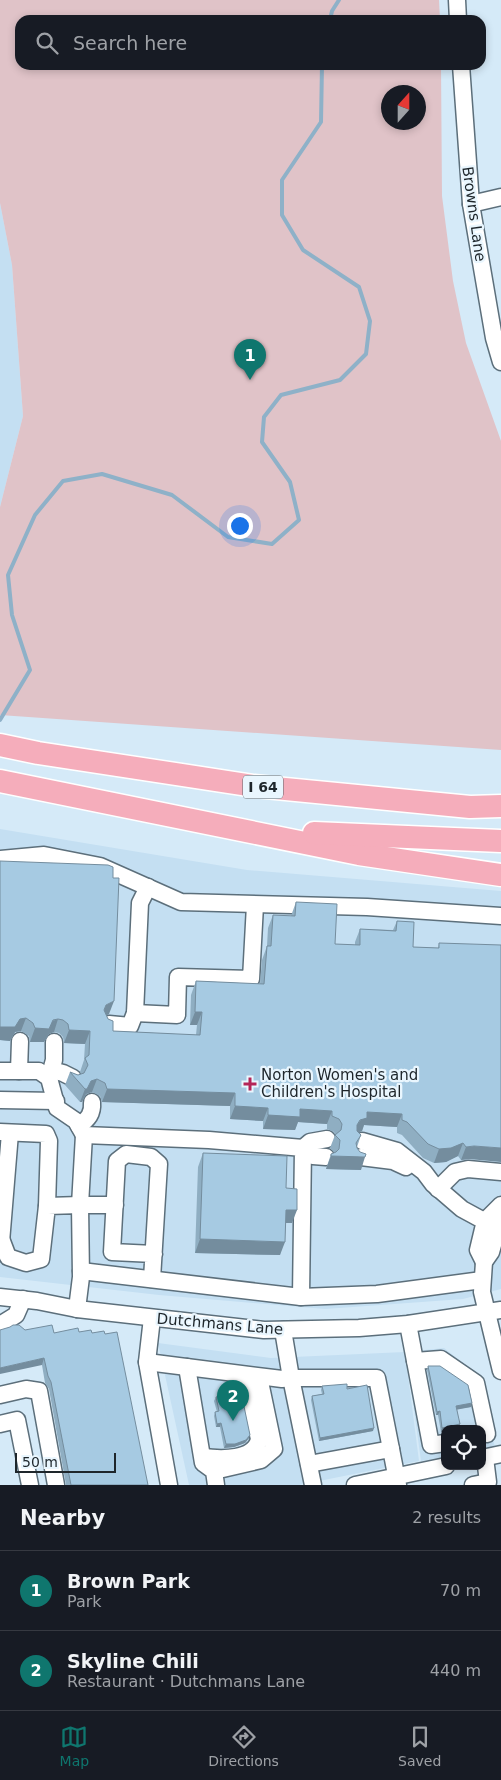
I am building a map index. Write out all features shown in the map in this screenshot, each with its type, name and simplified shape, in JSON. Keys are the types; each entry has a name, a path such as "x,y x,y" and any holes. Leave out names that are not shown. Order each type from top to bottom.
{"highway":[{"name":"I 64","path":"0,745 26,751 254,786 470,807 501,806"},
{"path":"5,782 359,854 501,875"},
{"path":"233,828 501,841"}],"street":[{"path":"457,0 458,15"},
{"name":"Browns Lane","path":"461,70 471,204 494,338 501,362"},
{"path":"471,204 501,197"},
{"path":"0,859 44,855 100,866 181,902 367,908 501,916"},
{"path":"109,1024 130,1026 135,1013 140,903 148,887"},
{"path":"135,1013 177,1015 178,976 251,979 255,905"},
{"path":"18,1071 20,1041"},
{"path":"54,1042 54,1060 50,1074 57,1108 76,1121 81,1131"},
{"path":"0,1071 63,1073 73,1078"},
{"path":"0,1100 56,1100"},
{"path":"78,1309 81,1271 81,1131 92,1111 92,1102"},
{"path":"81,1131 303,1148 310,1142 327,1147"},
{"path":"5,1133 46,1134 49,1141 47,1206 41,1259 26,1263 8,1258 1,1239 5,1133"},
{"path":"301,1297 303,1148"},
{"path":"435,1186 422,1179 403,1164 361,1148 396,1151 424,1172 435,1186 462,1209 495,1223"},
{"path":"152,1279 154,1254 159,1164 150,1156 126,1154 117,1161 112,1252 154,1254"},
{"path":"435,1186 455,1172 468,1170 501,1172"},
{"path":"47,1206 115,1205"},
{"path":"495,1223 494,1211 501,1205"},
{"path":"495,1223 483,1229 478,1250 484,1262 482,1292 494,1311 501,1371"},
{"path":"81,1271 301,1297 377,1294 482,1280"},
{"name":"Dutchmans Lane","path":"0,1297 23,1299 78,1309 264,1330 408,1324 494,1311"},
{"path":"0,1325 16,1315 23,1299"},
{"path":"152,1318 146,1362 169,1485"},
{"path":"408,1324 431,1446 441,1444"},
{"path":"283,1330 313,1485"},
{"path":"415,1362 441,1359 476,1383 490,1433"},
{"path":"146,1362 282,1379 377,1378 398,1481"},
{"path":"187,1367 204,1463 215,1478 261,1460 274,1449 252,1376"},
{"path":"203,1457 222,1459 251,1453 258,1446 260,1439 252,1376"},
{"path":"0,1395 26,1389 39,1391 56,1485"},
{"path":"0,1424 17,1420 30,1485"},
{"path":"309,1464 391,1449"},
{"path":"486,1458 501,1454"},
{"path":"355,1485 427,1478 441,1469"},
{"path":"473,1485 488,1482 486,1470"}],"shaded area":[{"path":"0,0 439,0 440,15 15,15 15,70 441,70 442,196 453,281 466,343 501,441 501,750 0,715 0,507 23,416 12,265 0,203"},
{"path":"0,203 12,265 23,416 0,507"},
{"name":"Norton Women's and Children's Hospital","path":"0,829 247,870 501,891 501,1289 463,1299 325,1309 159,1295 0,1277"},
{"path":"158,1343 271,1358 405,1352 419,1461 299,1485 189,1485"},
{"path":"444,1348 478,1375 495,1448 486,1449 486,1425 441,1425 441,1458 421,1461 406,1352"}],"building":[{"path":"0,861 108,865 113,867 113,878 119,878 114,1001 106,1005 104,1010 108,1019 113,1021 113,1031 200,1035 202,1012 195,1012 196,981 264,984 267,946 271,946 273,915 295,916 296,902 337,904 335,944 360,945 360,929 396,931 397,921 414,922 413,947 439,948 439,943 501,945 501,1148 466,1147 463,1143 451,1148 439,1149 428,1144 407,1122 402,1120 402,1114 367,1112 367,1118 360,1120 357,1125 357,1131 361,1135 356,1143 360,1152 366,1154 365,1157 331,1156 331,1154 339,1149 340,1140 335,1135 341,1130 342,1124 339,1119 332,1116 332,1111 300,1109 300,1117 268,1115 268,1108 235,1106 235,1093 107,1089 105,1083 97,1079 91,1081 87,1089 85,1089 70,1072 78,1075 84,1073 88,1065 85,1058 89,1055 90,1031 69,1030 68,1024 58,1019 53,1020 49,1029 35,1028 33,1023 26,1018 20,1019 15,1027 0,1027"},
{"path":"203,1153 287,1156 286,1188 297,1189 297,1210 286,1210 285,1242 200,1239"},
{"path":"13,1325 19,1325 25,1330 52,1325 54,1333 78,1328 79,1332 91,1330 92,1333 104,1331 105,1334 117,1332 148,1485 71,1485 51,1382 44,1358 0,1368 0,1330"},
{"path":"428,1366 440,1366 468,1385 472,1403 456,1406 460,1424 442,1425 440,1411 437,1412"},
{"path":"347,1384 347,1389 367,1385 374,1428 320,1438 312,1396 324,1394 322,1386"},
{"path":"241,1392 250,1435 246,1440 235,1444 226,1444 221,1423 217,1424 215,1412 219,1411 216,1397"}],"waterway":[{"path":"331,15 339,0"},
{"path":"0,720 30,670 12,615 8,575 35,515 63,481 102,474 172,495 228,537 272,544 299,520 290,482 262,442 264,417 281,395 340,380 366,354 370,321 359,287 303,250 282,215 282,180 321,122 322,70"}],"place":[{"name":"Brown Park","path":"250,380"},
{"name":"Norton Women's and Children's Hospital","path":"250,1084"},
{"name":"Skyline Chili","path":"233,1421"}]}
